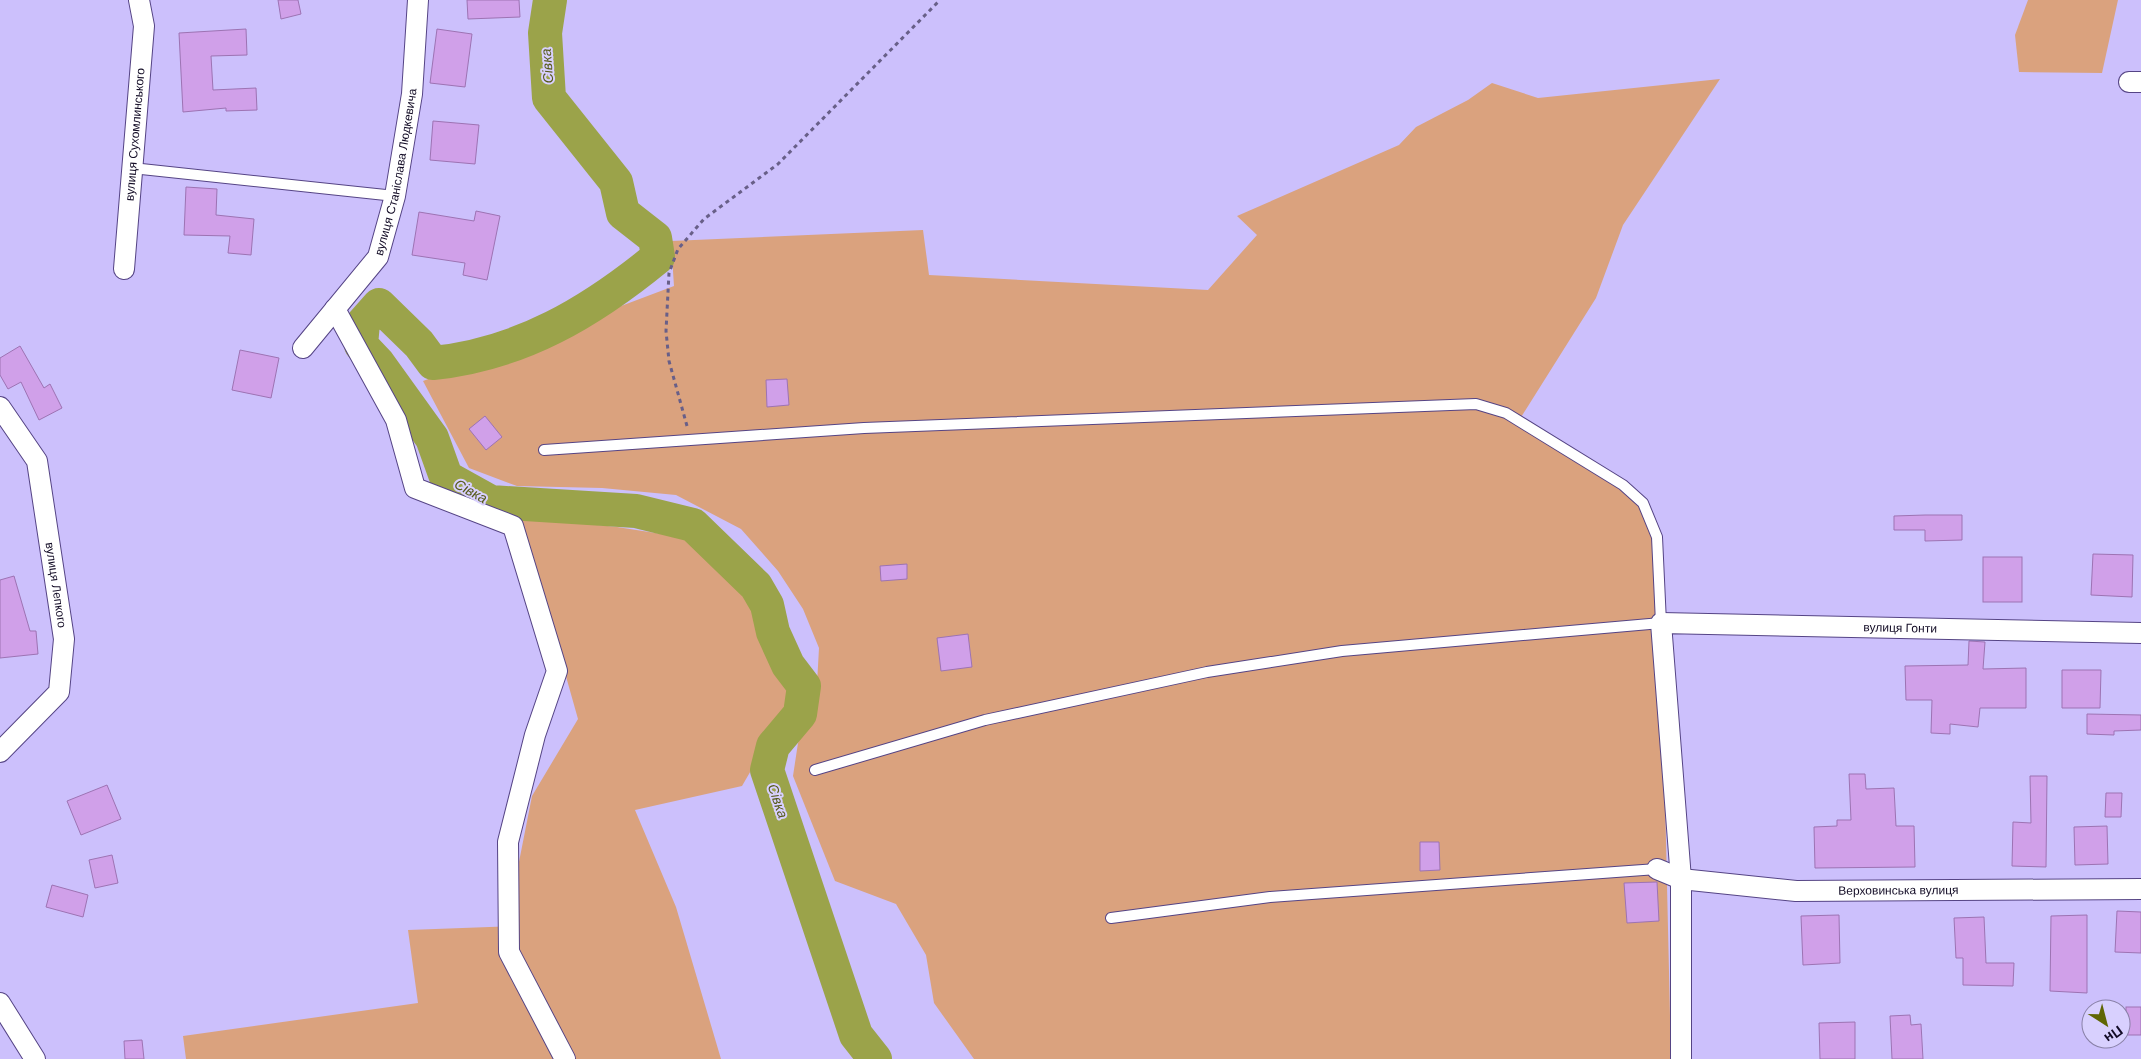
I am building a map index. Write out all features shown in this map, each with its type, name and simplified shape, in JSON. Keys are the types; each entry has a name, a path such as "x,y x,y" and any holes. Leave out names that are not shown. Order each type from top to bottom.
{"street":[{"name":"вулиця Сухомлинського","path":"124,269 144,26 139,0"},
{"name":"вулиця Станіслава Людкевича","path":"303,348 378,256 395,196 412,94 418,0"},
{"path":"335,310 396,420 415,488 513,526 557,671 535,735 508,842 509,952 564,1059"},
{"name":"вулиця Лепкого","path":"0,407 37,461 64,639 59,692 0,752"},
{"path":"1661,623 1681,879 1681,1059"},
{"name":"вулиця Гонти","path":"1661,623 2141,633"},
{"name":"Верховинська вулиця","path":"1657,869 1681,879 1796,890 2141,889"},
{"path":"0,1002 35,1059"}],"lane":[{"path":"132,168 395,196"},
{"path":"544,450 864,428 1476,404 1506,413 1623,485 1643,502 1656,537 1661,623 1342,651 1207,672 985,720 815,770"},
{"path":"1111,918 1270,897 1657,869"}],"path":[{"path":"691,440 669,361 666,331 669,273 678,249 704,219 778,164 940,0"}],"shaded area":[{"path":"2028,0 2118,0 2102,73 2019,72 2015,35"},
{"path":"1720,79 1623,225 1596,298 1518,422 1635,493 1653,518 1661,623 1671,1059 974,1059 934,1003 926,955 896,904 835,881 793,776 798,743 816,702 819,648 803,609 778,571 741,529 676,495 602,488 517,486 469,468 423,381 674,286 671,241 923,230 929,275 1208,290 1257,235 1237,216 1399,145 1416,127 1468,100 1492,83 1538,98"},
{"path":"521,517 617,527 694,539 757,611 792,700 742,786 635,810 676,907 721,1059 186,1059 183,1036 418,1003 408,930 518,926 517,872 532,796 578,719"}],"building":[{"path":"278,0 298,0 301,14 281,19"},
{"path":"467,0 519,0 520,17 468,19"},
{"path":"246,29 247,55 211,56 213,90 256,88 257,110 226,111 226,108 183,112 179,33"},
{"path":"437,29 472,34 465,87 430,83"},
{"path":"433,121 479,125 475,164 430,160"},
{"path":"186,187 217,189 216,215 254,219 251,255 228,253 230,236 184,235"},
{"path":"476,211 500,216 487,280 463,275 465,263 412,255 419,212 474,221"},
{"path":"20,346 44,388 50,384 62,408 39,420 21,382 8,389 0,375 0,358"},
{"path":"240,350 279,358 271,398 232,390"},
{"path":"787,379 789,405 767,407 766,380"},
{"path":"485,416 502,437 486,450 469,429"},
{"path":"1962,515 1962,540 1925,541 1925,530 1894,530 1894,516"},
{"path":"2093,554 2133,555 2132,597 2091,595"},
{"path":"1983,557 2022,557 2022,602 1983,602"},
{"path":"907,564 907,579 881,581 880,566"},
{"path":"14,576 30,631 36,631 38,654 0,658 0,580"},
{"path":"968,634 972,667 941,671 937,638"},
{"path":"1969,641 1985,642 1983,669 2026,668 2026,708 1980,708 1978,727 1950,724 1950,734 1931,733 1932,700 1906,700 1905,666 1968,665"},
{"path":"2062,670 2101,670 2100,708 2062,708"},
{"path":"2087,714 2141,715 2141,730 2114,731 2114,735 2087,734"},
{"path":"1849,774 1865,774 1866,789 1894,788 1896,826 1914,826 1915,867 1815,868 1814,827 1837,826 1837,820 1851,820"},
{"path":"2030,776 2047,776 2046,867 2012,866 2013,822 2031,823"},
{"path":"107,785 121,819 81,835 67,801"},
{"path":"2106,793 2122,793 2121,817 2105,817"},
{"path":"2107,826 2108,864 2075,865 2074,827"},
{"path":"1420,842 1439,842 1440,870 1420,871"},
{"path":"112,855 118,883 95,888 89,860"},
{"path":"1657,882 1659,921 1627,923 1624,883"},
{"path":"52,885 88,895 83,917 46,907"},
{"path":"2117,911 2141,912 2141,953 2115,952"},
{"path":"1839,915 1840,963 1803,965 1801,916"},
{"path":"2087,915 2087,993 2050,991 2051,916"},
{"path":"1984,917 1986,963 2014,963 2013,986 1963,985 1963,958 1956,958 1954,918"},
{"path":"2131,1007 2141,1007 2141,1035 2131,1035"},
{"path":"1910,1015 1911,1025 1921,1024 1923,1059 1892,1059 1890,1016"},
{"path":"1855,1022 1855,1059 1820,1059 1819,1023"},
{"path":"142,1040 144,1059 125,1059 124,1041"}],"waterway":[{"name":"Сівка","path":"550,0 545,33 549,98 616,182 623,213 655,238 658,257 607,296 581,312 525,340 496,350 465,358 433,363 419,344 379,305 363,323 361,345 378,363 432,438 446,477 491,502 636,511 693,525 756,586 767,605 773,632 788,665 804,686 800,714 773,746 767,770 856,1035 875,1059"}]}
